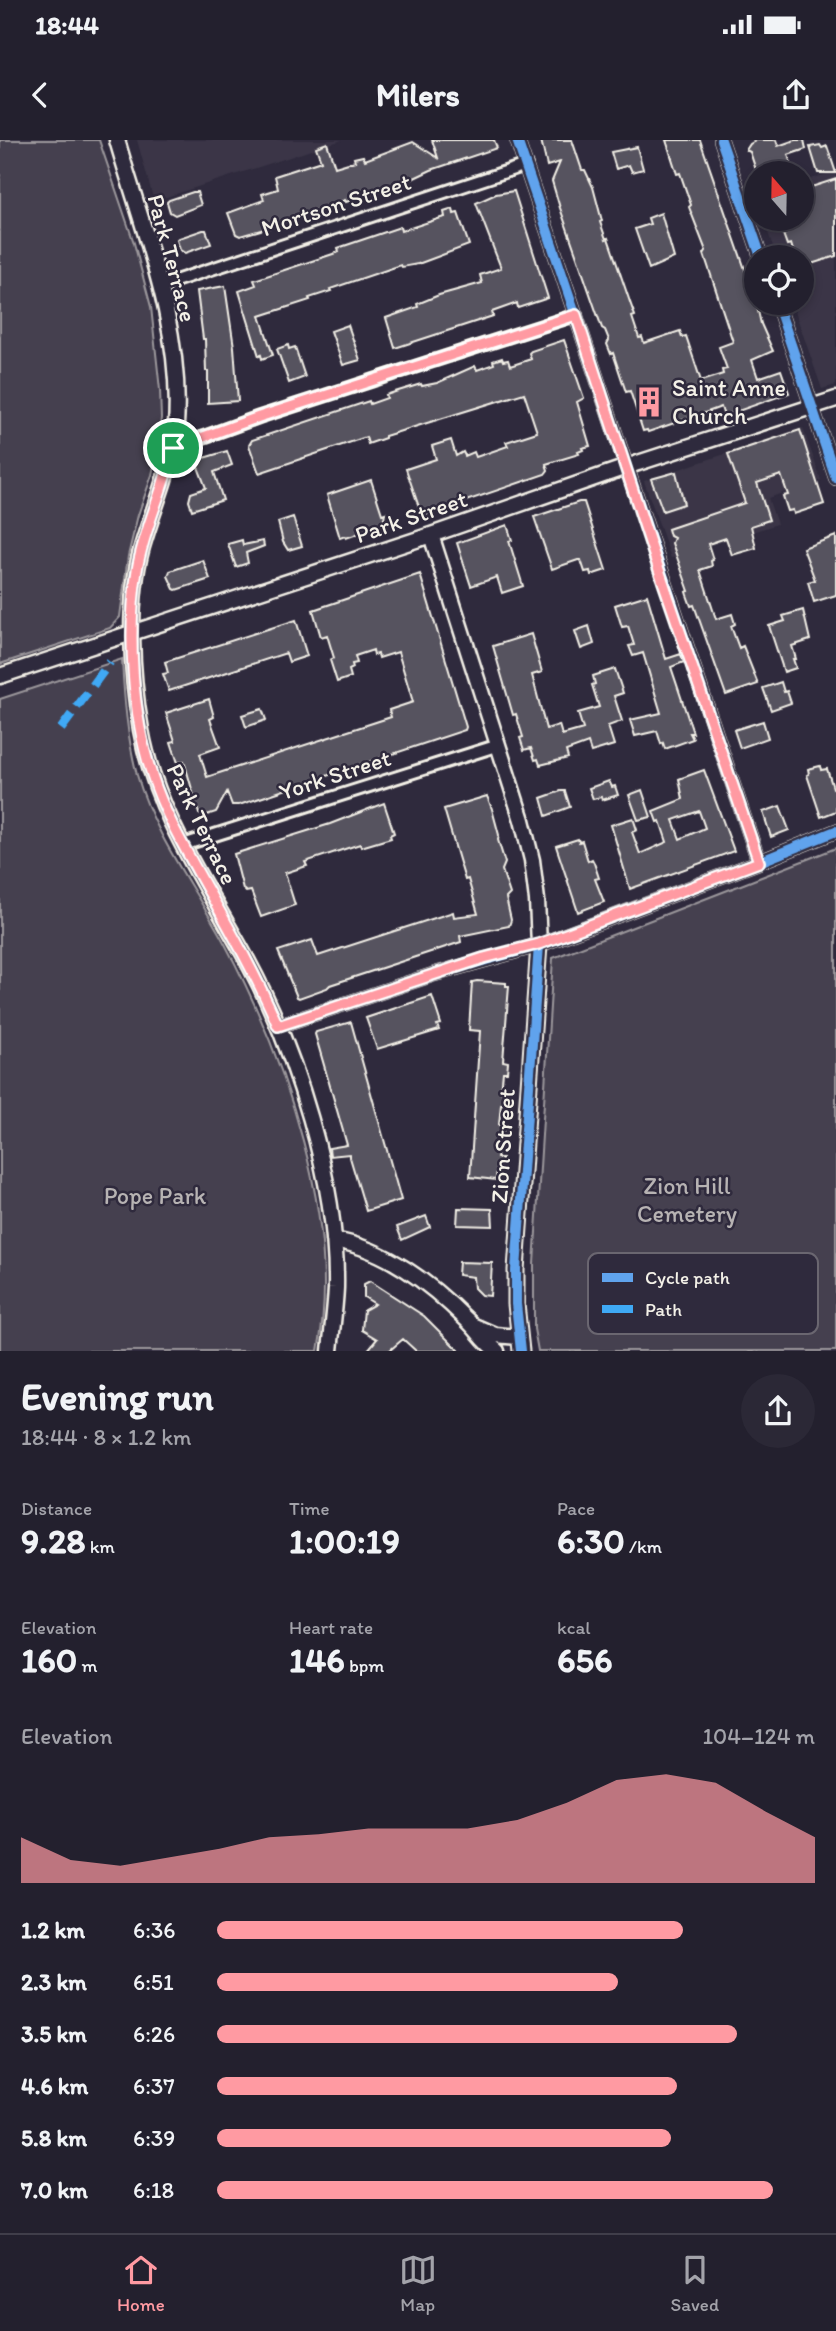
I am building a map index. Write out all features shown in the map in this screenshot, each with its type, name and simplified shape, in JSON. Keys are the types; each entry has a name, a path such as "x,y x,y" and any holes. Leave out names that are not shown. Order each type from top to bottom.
{"main road":[{"name":"Park Terrace","path":"117,140 160,286 175,377 173,448 141,551 135,589 135,689 141,732 151,774 183,845 248,963 278,1026 315,1133 334,1240 336,1287 330,1351"},
{"name":"Park Street","path":"0,676 836,399"},
{"name":"Zion Street","path":"431,535 499,745 532,860 537,900 539,944 516,1270 520,1344"},
{"path":"334,1240 362,1247 404,1268 443,1297 474,1326 483,1340 497,1351"},
{"path":"474,1326 520,1344"}],"street":[{"path":"517,140 759,862"},
{"path":"721,140 757,245"},
{"name":"Mortson Street","path":"160,286 526,165"},
{"path":"173,448 259,417 576,315"},
{"path":"781,315 836,478"},
{"name":"York Street","path":"183,845 499,745"},
{"path":"278,1026 484,958 539,944 836,831"}],"shaded area":[{"path":"137,140 342,140 154,201"},
{"path":"836,171 836,385 822,389 796,315 814,315 814,245 773,245 767,231 814,231 814,178"},
{"path":"803,428 821,480 768,498 777,524 671,558 644,481"}],"green space":[{"path":"0,140 99,140 134,243 151,307 161,418 152,475 128,556 120,617 110,628 0,664"},
{"name":"Pope Park","path":"122,659 131,746 145,798 165,841 225,944 247,989 287,1089 303,1142 315,1196 322,1249 324,1301 318,1351 0,1351 0,699"},
{"name":"Zion Hill Cemetery","path":"836,848 836,1351 538,1351 534,1329 534,1264 553,958"}],"building":[{"path":"432,140 494,140 497,148 278,225 240,236 236,234 228,213 264,200 262,194 278,189 275,176 321,161 316,147 327,143 335,167 355,161 354,158 363,156 365,160 413,142 438,158"},
{"path":"541,140 572,140 582,170 585,170 593,187 602,221 600,222 635,316 632,317 639,338 642,337 644,343 680,331 682,337 686,336 701,381 723,374 722,370 727,369 719,347 733,342 704,254 706,251 689,207 691,205 666,140 700,140 744,266 744,315 759,315 773,351 752,360 758,378 781,370 789,393 724,416 721,407 690,422 689,418 648,432 643,431 630,391 626,392 613,353 611,354 607,344 609,340 602,328 560,208 552,181 560,162 547,166"},
{"path":"757,140 776,140 778,146 804,140 806,149 788,155 790,161 753,161 750,152 746,150"},
{"path":"820,145 822,148 827,146 836,173 818,173 810,147"},
{"path":"637,147 643,169 632,172 629,165 616,169 611,152"},
{"path":"836,179 836,256 814,263 814,245 787,245 783,234 786,231 814,231 814,186"},
{"path":"514,191 548,298 518,308 517,303 492,312 493,316 395,348 386,318 418,307 417,304 439,295 482,283 480,275 501,268 476,203 496,194"},
{"path":"197,192 201,205 175,215 170,212 167,202 169,200"},
{"path":"453,209 454,214 458,213 469,245 418,264 401,265 330,289 331,291 309,298 310,300 260,316 273,355 262,359 261,355 259,356 239,291 256,285 254,280 339,252 338,248 400,227 401,231 445,217 444,212"},
{"path":"661,213 674,258 649,269 635,229 650,224 648,218"},
{"path":"206,230 211,244 185,253 180,250 177,240 179,238"},
{"path":"225,286 238,401 208,403 205,339 197,291"},
{"path":"348,325 360,360 343,365 331,331"},
{"path":"564,340 584,398 577,402 590,446 582,448 579,454 546,464 548,470 545,474 422,516 406,469 436,459 432,446 451,440 456,456 463,452 465,456 474,452 476,457 508,446 506,442 537,432 524,393 385,436 368,444 366,437 259,473 249,445 252,440 369,401 370,404 395,392 421,384 437,383 475,366 477,370 502,358 503,361 508,360 510,366 531,359 531,351"},
{"path":"288,345 289,349 295,347 305,377 289,383 277,349"},
{"path":"800,430 824,504 794,514 793,510 788,511 783,496 788,495 781,475 757,483 769,520 751,526 756,548 732,555 726,538 708,544 712,566 700,570 716,619 732,614 735,624 731,626 739,648 743,646 758,684 726,695 694,605 691,606 687,595 686,592 689,591 672,543 674,538 670,536 668,529 745,503 728,454"},
{"path":"227,451 232,465 214,472 223,500 192,510 189,501 191,493 206,488 198,467 200,459"},
{"path":"676,472 684,504 663,511 651,479"},
{"path":"371,480 382,514 385,513 383,525 340,538 327,495"},
{"path":"584,502 606,570 591,575 590,571 585,572 581,560 552,569 534,517"},
{"path":"293,517 302,546 288,550 278,522"},
{"path":"507,525 512,540 509,541 523,586 502,593 497,577 471,586 457,543"},
{"path":"836,536 836,595 814,602 808,582 815,580 803,548"},
{"path":"242,540 243,545 263,541 264,546 246,553 248,563 236,567 228,544"},
{"path":"203,560 210,579 174,589 168,576 170,571"},
{"path":"420,574 465,730 239,805 232,805 227,792 216,812 204,816 199,814 184,761 178,763 171,742 175,741 166,713 209,699 214,717 210,719 220,747 200,754 207,777 391,717 389,710 413,702 398,652 379,658 378,654 374,655 373,650 355,656 357,663 352,664 353,668 349,670 351,677 337,682 330,660 334,658 327,635 321,637 313,610"},
{"path":"647,595 666,659 681,654 684,662 671,667 693,733 690,733 693,739 665,749 657,731 635,736 630,720 661,713 643,653 633,656 629,646 634,645 628,626 622,627 615,605"},
{"path":"803,610 810,640 792,646 796,668 784,672 769,626 785,621 783,616"},
{"path":"296,620 307,656 289,662 286,653 169,691 163,674 168,673 165,662"},
{"path":"589,626 594,644 581,649 575,631"},
{"path":"531,634 542,672 532,675 546,729 559,725 562,735 583,729 578,713 599,707 592,685 595,684 593,676 615,669 623,693 614,696 622,721 608,726 614,745 591,752 588,743 566,751 568,758 540,765 531,748 524,750 520,738 523,737 516,714 513,715 493,646"},
{"path":"781,682 791,703 771,710 763,688"},
{"path":"262,709 266,720 246,727 242,715"},
{"path":"763,721 768,738 740,748 734,730"},
{"path":"820,766 821,770 827,769 833,788 836,787 836,811 821,817 807,775 808,769"},
{"path":"704,770 734,851 630,889 611,825 633,818 637,830 632,832 640,854 667,842 660,821 657,822 653,811 683,799 679,779","holes":["699,811 705,828 680,839 673,820"]},
{"path":"609,781 612,787 615,786 618,795 602,800 601,797 593,799 589,788"},
{"path":"642,790 651,817 638,820 629,795"},
{"path":"565,791 570,807 546,816 541,798"},
{"path":"487,796 505,863 502,870 510,894 506,898 511,920 509,926 460,936 461,942 297,997 278,951 312,940 318,956 453,912 454,917 478,914 444,809"},
{"path":"384,803 394,833 390,835 391,838 361,847 360,844 305,862 307,866 285,873 295,905 261,917 251,891 246,892 243,889 234,854 330,824"},
{"path":"780,806 789,830 771,837 763,812"},
{"path":"578,839 579,842 582,841 588,861 592,859 594,863 599,878 595,879 604,902 578,912 556,846"},
{"path":"472,982 506,983 506,986 509,986 503,1061 508,1062 507,1072 503,1072 501,1092 506,1094 505,1104 501,1104 499,1125 503,1126 503,1136 499,1136 497,1158 502,1158 501,1168 497,1168 496,1180 470,1177 480,1031 469,1030"},
{"path":"432,996 441,1024 437,1025 439,1030 377,1049 366,1018"},
{"path":"351,1022 401,1200 366,1211 349,1154 330,1156 329,1148 347,1145 315,1034"},
{"path":"458,1208 492,1209 493,1226 457,1225"},
{"path":"426,1216 430,1227 402,1240 397,1227"},
{"path":"459,1262 492,1263 490,1296 481,1295 474,1288 473,1277 458,1275"},
{"path":"370,1281 424,1316 459,1351 416,1351 403,1339 389,1351 367,1351 377,1339 362,1330 364,1310 375,1304 364,1297 364,1284"}],"marked path":[{"path":"61,729 110,662"}],"cycle path":[{"path":"517,140 759,862"},
{"path":"721,140 757,245"},
{"path":"781,315 836,478"},
{"path":"278,1026 435,974 539,945 836,831"},
{"path":"521,1351 516,1270 539,945"}],"place":[{"name":"Saint Anne Church","path":"649,402"}],"route":[{"path":"576,315 656,561 759,862 539,944 484,958 278,1026 248,963 165,808 151,774 141,732 132,657 137,571 173,448 259,417 576,315"}]}
